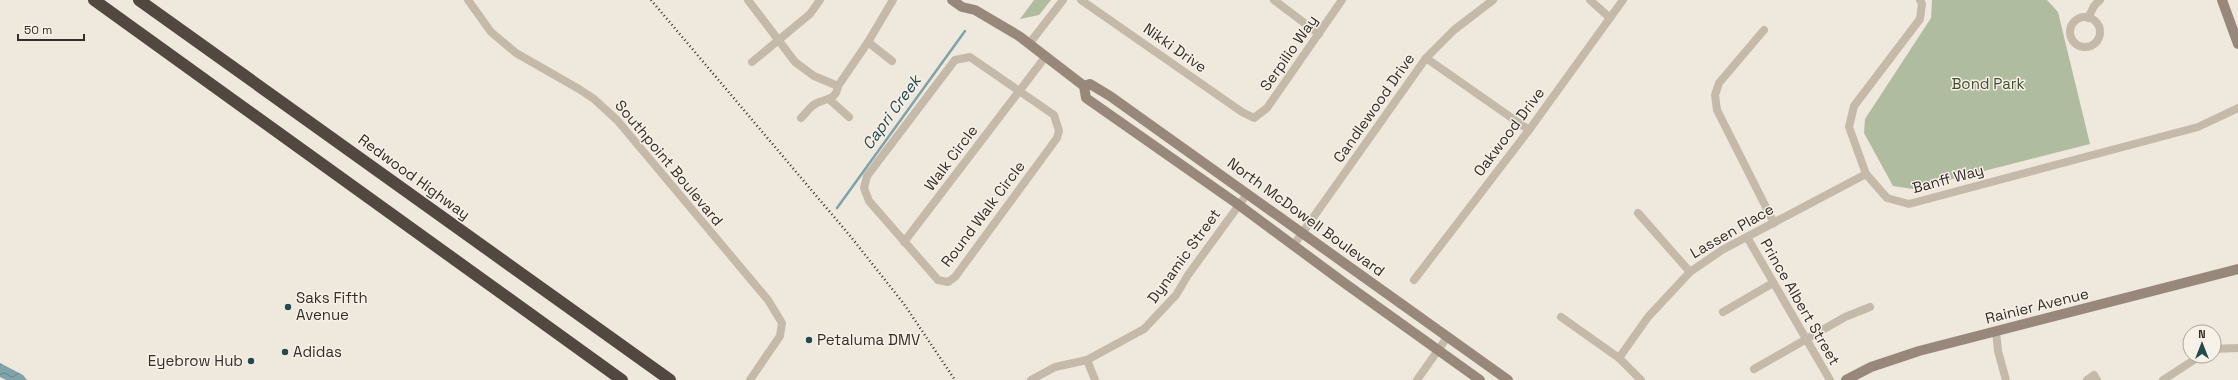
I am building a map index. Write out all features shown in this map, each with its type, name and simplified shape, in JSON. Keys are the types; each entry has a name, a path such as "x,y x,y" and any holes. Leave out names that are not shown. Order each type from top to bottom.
{"highway":[{"path":"94,0 622,380"},
{"name":"Redwood Highway","path":"139,0 670,380"}],"main road":[{"name":"North McDowell Boulevard","path":"952,0 962,7 974,10 1046,56 1084,86 1086,98 1239,205 1293,246 1480,380"},
{"name":"North McDowell Boulevard","path":"968,0 974,10"},
{"path":"2222,0 2238,44"},
{"name":"North McDowell Boulevard","path":"1084,86 1090,84 1110,96 1508,380"},
{"name":"Rainier Avenue","path":"1846,380 1871,367 1919,351 2238,269"}],"street":[{"name":"Southpoint Boulevard","path":"468,0 491,32 516,53 579,88 594,99 617,120 768,300 782,324 780,336 750,380"},
{"path":"748,0 795,62 814,76 838,86"},
{"path":"752,62 810,14 820,0"},
{"path":"801,118 814,104 830,100 868,42 893,0"},
{"path":"1029,44 1063,0"},
{"name":"Nikki Drive","path":"1081,0 1242,112 1254,118"},
{"path":"1274,0 1319,34"},
{"name":"Serpilio Way","path":"1254,118 1267,108 1342,0"},
{"name":"Candlewood Drive","path":"1293,246 1426,58 1454,30 1493,0"},
{"path":"1590,0 1610,18"},
{"name":"Oakwood Drive","path":"1414,280 1529,130 1623,0"},
{"name":"Banff Way","path":"1920,0 1922,4 1920,19 1854,106 1849,127 1866,174 1887,198 1909,204 2198,127 2238,108"},
{"path":"2088,18 2094,6 2100,0"},
{"path":"1764,30 1719,83 1715,95 1718,110 1774,223"},
{"path":"868,42 892,61"},
{"path":"1019,90 1046,56"},
{"name":"Round Walk Circle","path":"970,57 1019,90 1054,115 1059,130 1057,138 955,277 948,282 938,280 869,201 864,188 867,176 955,60 970,57"},
{"path":"1426,58 1529,130"},
{"name":"Walk Circle","path":"904,242 1019,90"},
{"path":"830,100 849,117"},
{"name":"Lassen Place","path":"1618,358 1648,317 1690,272 1722,250 1866,174"},
{"name":"Dynamic Street","path":"1031,380 1056,367 1086,360 1148,325 1176,295 1188,275 1247,194"},
{"path":"1638,213 1690,272"},
{"name":"Prince Albert Street","path":"1747,237 1830,380"},
{"path":"1723,312 1773,283"},
{"path":"1754,369 1806,339 1870,307"},
{"path":"1561,317 1618,358 1641,380"},
{"path":"1996,331 1998,351 2006,380"},
{"path":"1417,380 1448,336"},
{"path":"2222,349 2238,348"},
{"path":"1086,360 1095,380"},
{"path":"2163,380 2188,364"},
{"path":"2087,380 2094,375 2097,380"}],"green space":[{"path":"1034,0 1051,0 1039,15 1020,19"},
{"name":"Bond Park","path":"1932,0 2047,0 2058,12 2090,144 1913,189 1893,186 1864,133 1865,119 1931,18"}],"water":[{"path":"0,363 23,375 27,380 6,380 0,377"}],"waterway":[{"name":"Capri Creek","path":"837,208 965,31"}],"railway":[{"path":"651,0 851,237 904,304 955,380"}],"place":[{"name":"Saks Fifth Avenue","path":"288,307"},
{"name":"Petaluma DMV","path":"809,340"},
{"name":"Adidas","path":"285,352"},
{"name":"Eyebrow Hub","path":"251,361"}]}
